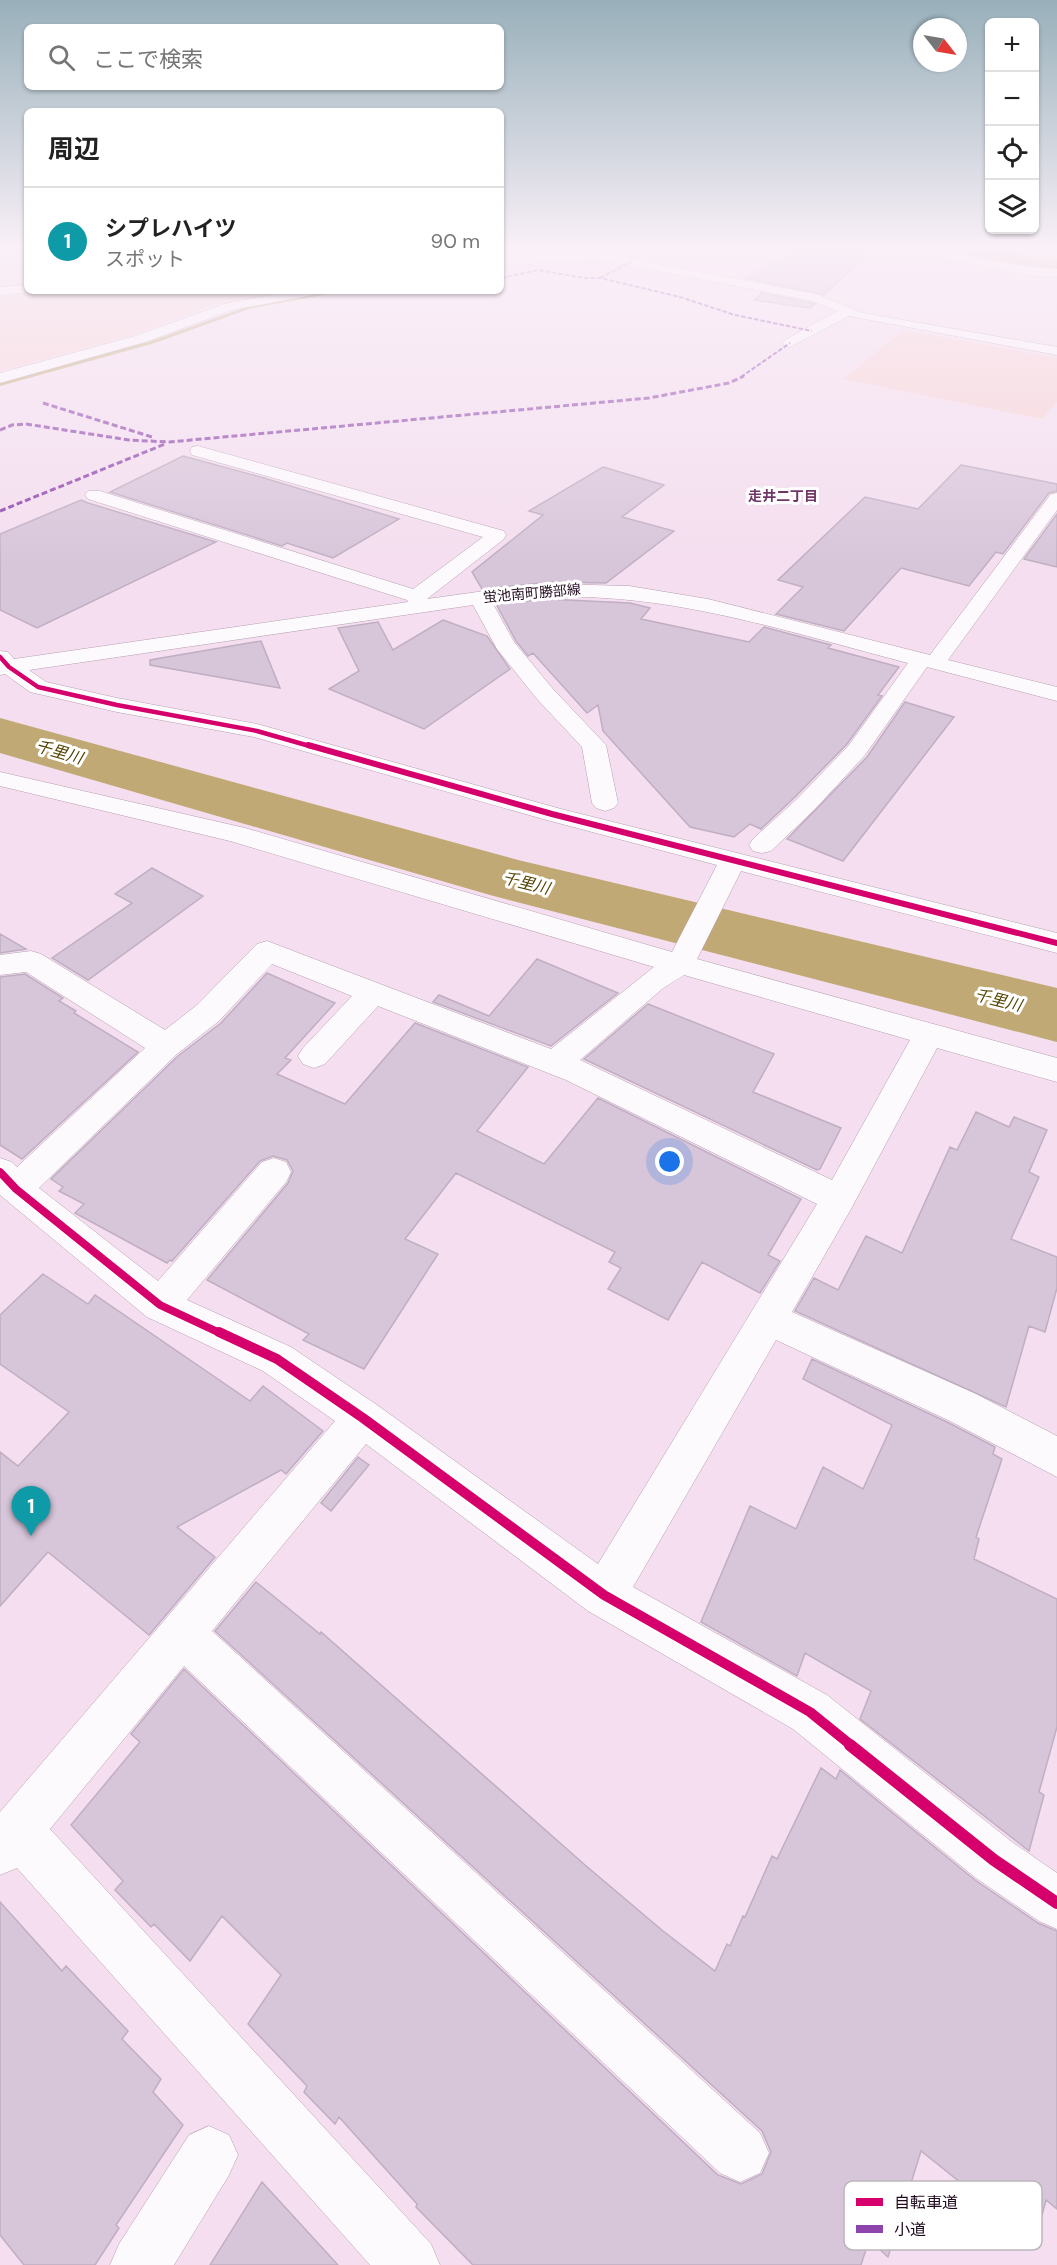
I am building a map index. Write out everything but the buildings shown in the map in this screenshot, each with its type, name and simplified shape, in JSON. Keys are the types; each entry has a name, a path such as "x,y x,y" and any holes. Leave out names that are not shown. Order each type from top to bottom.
{"street":[{"path":"0,378 91,353"},
{"path":"94,495 417,602 497,535 198,451"},
{"path":"762,845 806,804 857,750 1057,498"},
{"name":"蛍池南町勝部線","path":"3,664 417,602 602,588 654,594 1057,694"},
{"path":"480,598 505,644 545,694 594,745 605,803"},
{"path":"3,664 38,687 117,705 257,731 552,814 1057,943"},
{"path":"0,779 236,834 680,964 1057,1070"},
{"path":"555,1064 652,982 680,964 733,859"},
{"path":"839,1199 555,1064 267,951 207,1013 8,1181 160,1305 277,1359 363,1418 604,1595 810,1712 994,1860 1057,1904"},
{"path":"0,965 31,961 166,1046"},
{"path":"314,1056 372,993"},
{"path":"604,1595 839,1199 929,1034"},
{"path":"160,1305 274,1172"},
{"path":"769,1319 962,1407 1057,1457"},
{"path":"363,1418 8,1840 410,2265"},
{"path":"181,1633 740,2153"},
{"path":"140,2265 209,2156"}],"shaded area":[{"path":"0,353 68,353 0,371"},
{"path":"876,353 1028,353 1057,358 1057,402 1042,419 843,379"}],"waterway":[{"path":"0,384 114,353"},
{"name":"千里川","path":"0,735 513,880 1057,1015"}],"marked path":[{"path":"0,430 12,425 26,424 129,440 169,442 649,398 729,383 746,375 774,353"},
{"path":"43,403 152,437"},
{"path":"0,511 165,444"}],"cycle path":[{"path":"0,657 9,667 38,687 117,705 257,731 552,814 1057,943"},
{"path":"0,1172 16,1189 160,1305 277,1359 363,1418 604,1595 810,1712 994,1860 1057,1903"}],"place":[{"name":"シプレハイツ","path":"31,1536"}],"district":[{"name":"走井二丁目","path":"783,496"}]}
